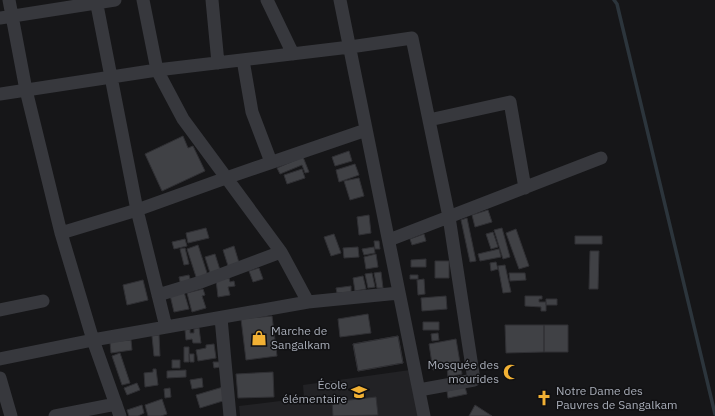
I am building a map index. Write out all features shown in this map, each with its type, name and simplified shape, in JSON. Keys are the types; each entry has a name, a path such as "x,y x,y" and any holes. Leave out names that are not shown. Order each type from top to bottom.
{"street":[{"path":"9,0 6,17 26,90 61,233 93,340 118,410 55,416"},
{"path":"6,17 115,0"},
{"path":"143,0 157,70 183,119 281,252 308,302"},
{"path":"212,0 218,63"},
{"path":"267,0 293,54"},
{"path":"340,0 424,416"},
{"path":"96,2 137,210 166,327"},
{"path":"0,94 157,70 350,47 412,38 449,217 474,380 419,390"},
{"path":"243,60 252,112 271,162"},
{"path":"429,120 510,102 525,188"},
{"path":"61,233 137,210 366,130"},
{"path":"389,240 601,158"},
{"path":"158,295 201,282 281,252"},
{"path":"0,359 93,340 308,302 399,293"},
{"path":"0,310 43,301"},
{"path":"221,318 230,416"},
{"path":"0,378 11,416"}],"shaded area":[{"name":"École élémentaire","path":"410,370 418,416 240,416 239,406 304,398 303,385"}],"building":[{"path":"183,136 188,148 193,146 205,171 162,191 145,154"},
{"path":"349,151 352,161 335,166 332,157"},
{"path":"303,157 309,172 305,173 302,165 280,174 277,168"},
{"path":"355,164 359,175 339,182 336,170"},
{"path":"302,169 305,178 287,184 284,175"},
{"path":"359,178 364,196 350,200 344,181"},
{"path":"488,210 492,222 475,227 472,215"},
{"path":"369,215 371,233 359,235 357,217"},
{"path":"467,218 476,261 470,262 461,220"},
{"path":"206,228 209,238 188,243 186,233"},
{"path":"502,228 510,257 503,259 494,230"},
{"path":"516,229 529,266 519,269 506,233"},
{"path":"493,232 498,247 491,249 486,234"},
{"path":"334,234 341,253 331,256 324,237"},
{"path":"424,234 426,241 412,245 410,239"},
{"path":"575,236 602,236 602,244 575,244"},
{"path":"185,239 187,246 174,249 172,242"},
{"path":"374,241 379,241 380,249 375,249"},
{"path":"198,245 208,276 197,280 187,249"},
{"path":"234,246 240,266 229,269 223,250"},
{"path":"358,247 359,257 344,258 343,248"},
{"path":"374,247 375,253 364,255 362,249"},
{"path":"185,248 189,264 184,265 180,249"},
{"path":"499,249 501,257 480,261 478,254"},
{"path":"590,251 599,251 598,289 589,289"},
{"path":"215,254 221,273 211,276 205,257"},
{"path":"376,254 378,267 366,269 364,257"},
{"path":"426,259 426,267 411,267 411,260"},
{"path":"435,261 449,261 449,278 435,278"},
{"path":"496,262 498,269 491,271 490,263"},
{"path":"505,265 511,292 503,293 498,266"},
{"path":"259,268 263,279 253,282 249,271"},
{"path":"381,272 383,288 377,288 374,273"},
{"path":"372,273 375,287 368,288 365,274"},
{"path":"509,273 525,273 526,280 510,281"},
{"path":"189,275 191,283 181,286 179,277"},
{"path":"410,275 418,275 418,279 410,279"},
{"path":"363,276 366,289 355,291 353,278"},
{"path":"229,278 230,282 234,281 235,286 228,287 230,295 218,297 216,280"},
{"path":"424,279 425,294 418,295 417,280"},
{"path":"143,280 148,300 127,305 123,285"},
{"path":"351,286 351,292 337,293 336,288"},
{"path":"203,289 205,295 202,296 206,308 192,312 187,293"},
{"path":"184,292 189,309 174,312 170,295"},
{"path":"446,296 447,309 422,311 421,298"},
{"path":"525,296 542,296 542,299 539,299 539,302 546,302 546,311 541,311 541,307 525,306"},
{"path":"546,299 557,299 557,305 546,305"},
{"path":"368,314 371,333 340,337 338,319"},
{"name":"Marche de Sangalkam","path":"272,316 277,356 246,360 241,319"},
{"path":"423,322 439,322 439,330 423,330"},
{"path":"505,325 544,325 544,352 506,353"},
{"path":"544,325 568,325 568,352 544,352"},
{"path":"199,328 201,343 193,343 192,339 186,340 185,330 190,329 190,333 194,333 194,329"},
{"path":"438,333 439,340 432,341 431,334"},
{"path":"159,335 160,356 154,356 152,336"},
{"path":"398,336 403,363 358,371 353,344"},
{"path":"398,336 403,363 358,371 353,344"},
{"path":"456,339 462,374 448,377 447,367 433,370 429,344"},
{"path":"131,340 132,350 111,353 110,342"},
{"path":"214,344 216,358 198,361 196,350 206,348 206,345"},
{"path":"184,347 189,347 189,362 184,362"},
{"path":"120,353 130,383 122,385 112,356"},
{"path":"189,354 194,354 194,362 190,362"},
{"path":"172,360 180,360 180,368 172,368"},
{"path":"213,362 220,362 220,367 214,368"},
{"path":"153,369 156,369 158,385 145,387 144,373 153,372"},
{"path":"186,370 186,377 167,378 167,371"},
{"path":"273,372 274,397 238,398 236,374"},
{"path":"202,378 203,387 192,389 190,380"},
{"path":"137,383 140,390 127,395 124,388"},
{"path":"223,387 226,400 200,408 196,395"},
{"path":"465,387 467,394 448,398 447,391"},
{"path":"170,388 171,397 165,398 164,389"},
{"path":"376,397 378,415 333,416 332,402"},
{"path":"162,399 167,414 161,416 148,416 145,405"},
{"path":"142,405 144,413 138,416 129,416 127,410"},
{"path":"475,405 492,416 469,416"}],"waterway":[{"path":"614,0 617,4 715,414"}],"place":[{"name":"Marche de Sangalkam","path":"259,338"},
{"name":"Mosquée des mourides","path":"511,372"},
{"name":"École élémentaire","path":"359,392"},
{"name":"Notre Dame des Pauvres de Sangalkam","path":"544,398"}]}
